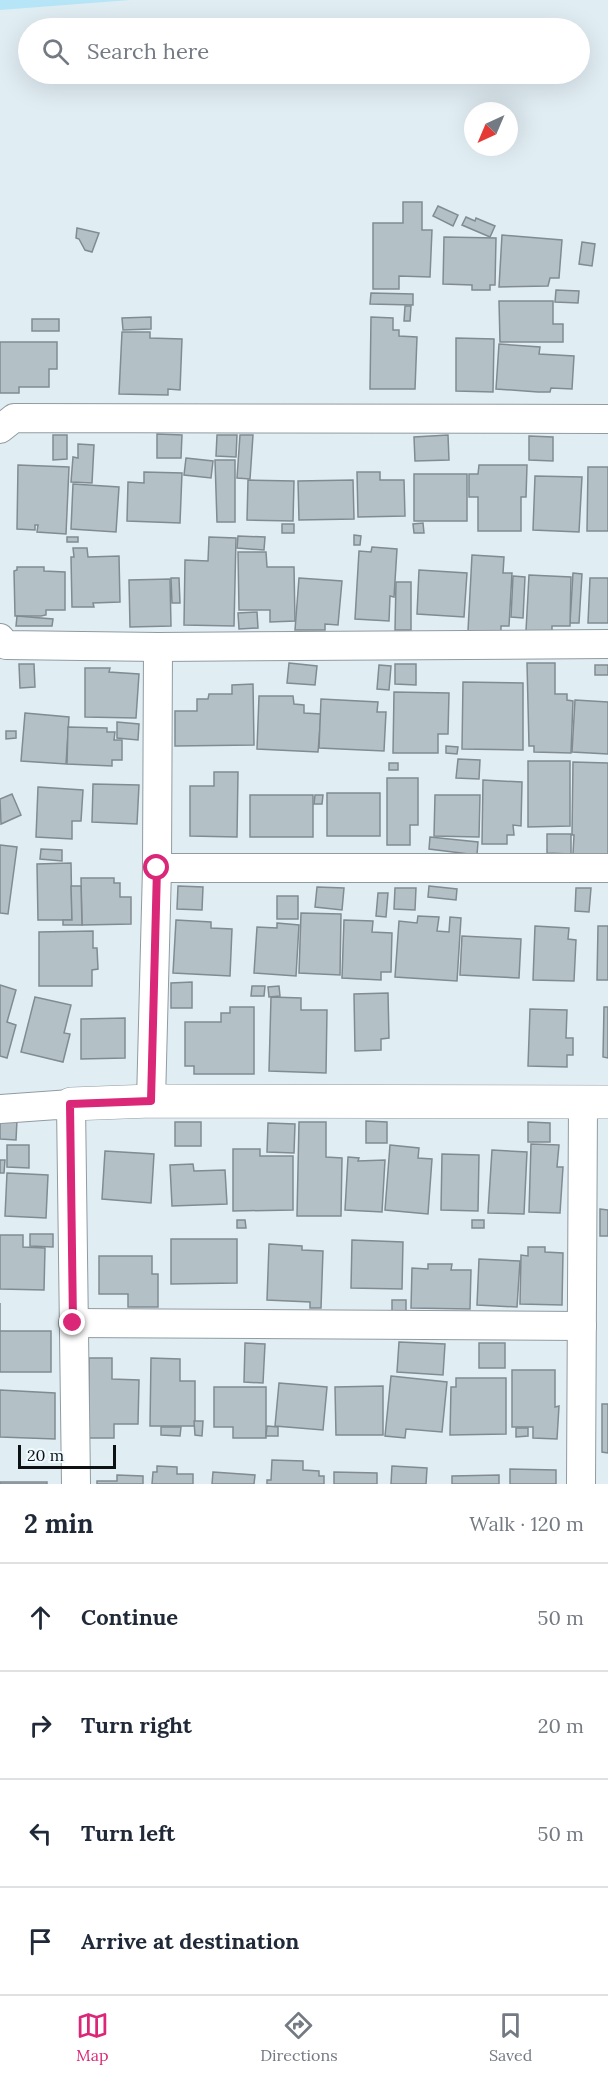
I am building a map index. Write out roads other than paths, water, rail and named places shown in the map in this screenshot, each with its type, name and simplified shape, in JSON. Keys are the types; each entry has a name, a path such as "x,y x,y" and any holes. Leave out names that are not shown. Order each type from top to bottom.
{"street":[{"path":"0,429 14,418 608,419"},
{"path":"0,638 6,645 608,644"},
{"path":"151,1101 157,868 158,646"},
{"path":"157,868 608,868"},
{"path":"0,1109 151,1101 596,1103 582,1326 581,1484"},
{"path":"70,1104 76,1484"},
{"path":"73,1323 582,1326"}]}
